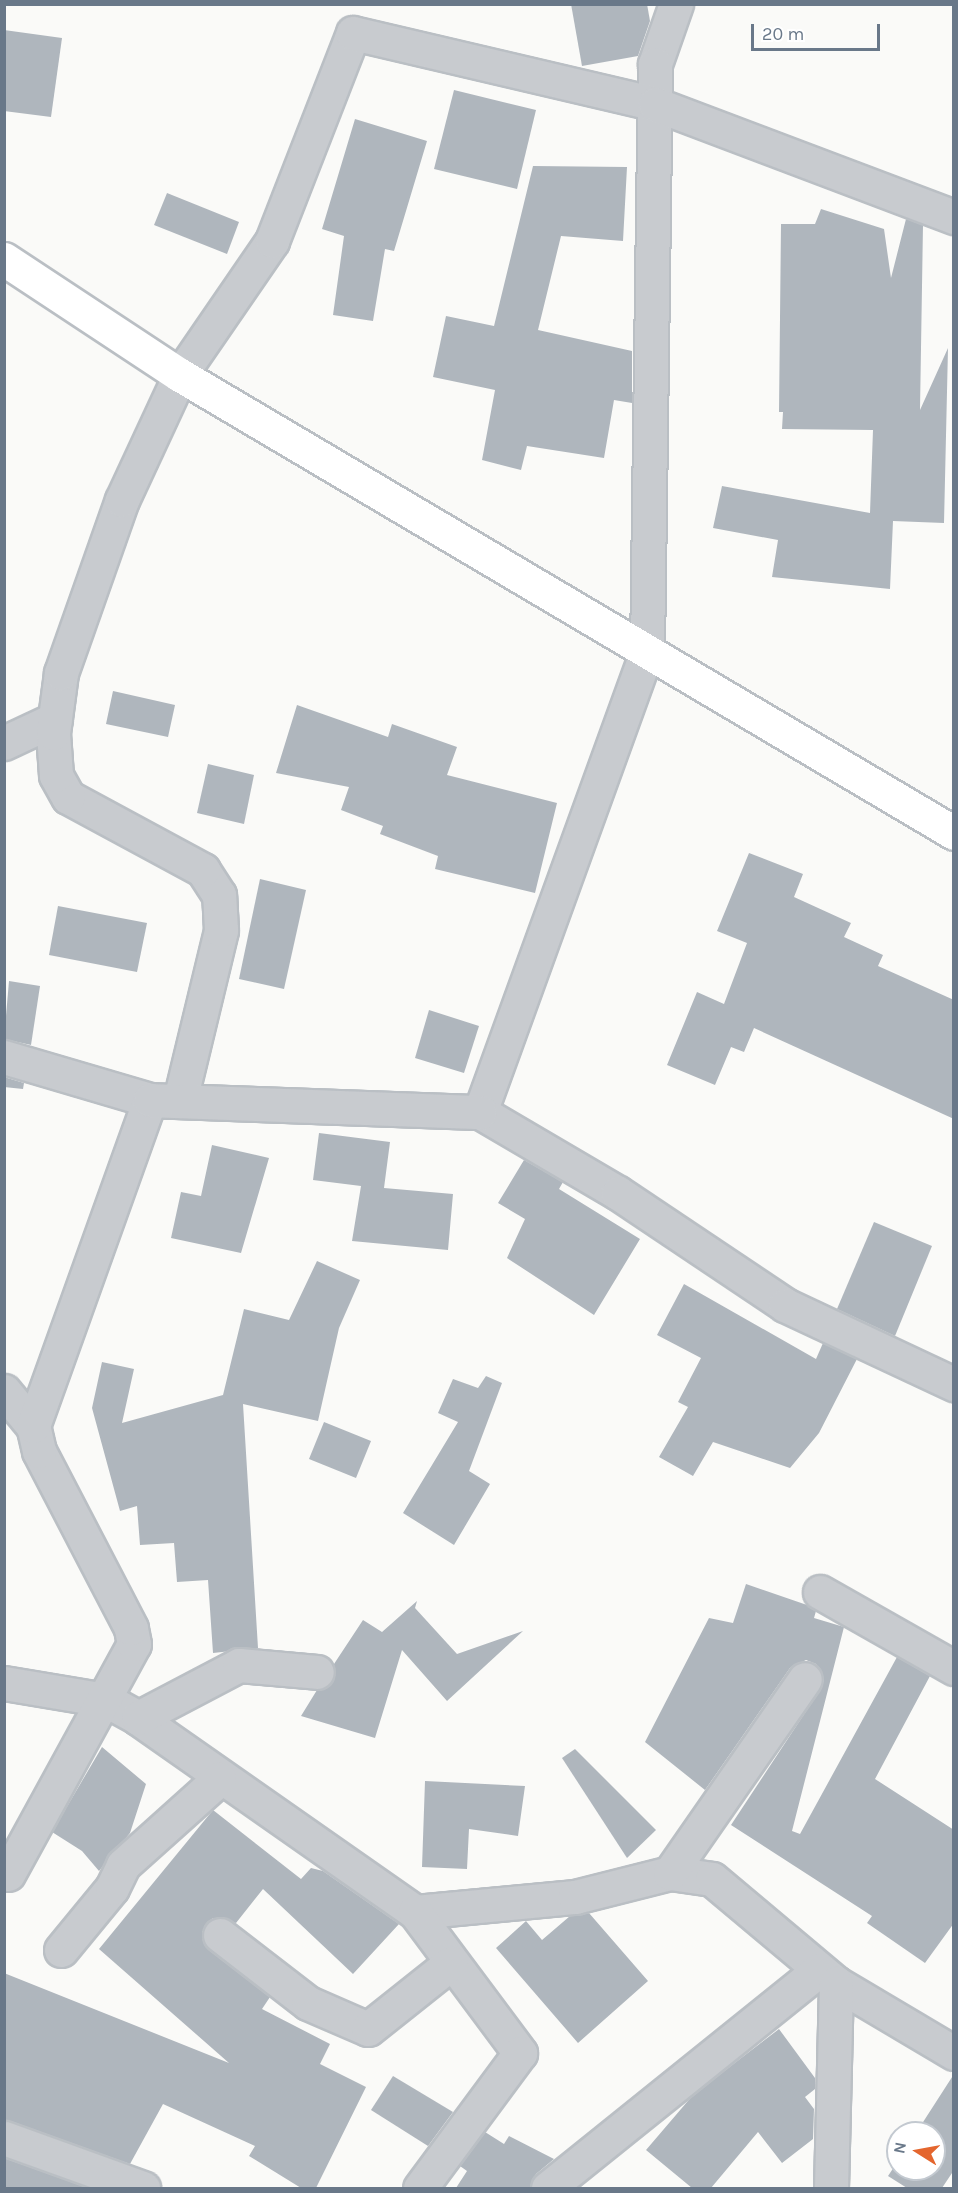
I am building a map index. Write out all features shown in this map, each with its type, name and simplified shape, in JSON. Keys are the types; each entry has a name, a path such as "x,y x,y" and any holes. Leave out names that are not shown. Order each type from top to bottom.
{"main road":[{"path":"4,259 180,375 954,833"}],"street":[{"path":"480,1112 647,651 655,64 675,4"},
{"path":"33,1426 165,1100 221,930 219,895 203,870 68,797 56,775 55,719 61,673 122,500 180,375 272,242 353,33 655,104 954,217"},
{"path":"4,743 55,719"},
{"path":"4,1057 165,1100 480,1112 618,1193 785,1305 954,1384"},
{"path":"4,1391 33,1426 39,1451 131,1628 134,1644 106,1700 8,1874"},
{"path":"820,1592 954,1668"},
{"path":"138,1718 239,1665 317,1672"},
{"path":"670,1873 805,1679"},
{"path":"4,1683 106,1700 138,1718 219,1779 415,1912 520,2054 420,2188"},
{"path":"61,1950 112,1887 123,1865 219,1779"},
{"path":"415,1912 576,1897 670,1873 712,1879 827,1976 954,2053"},
{"path":"220,1935 308,2003 368,2029 451,1963"},
{"path":"548,2188 827,1976"},
{"path":"827,1976 831,2188"},
{"path":"4,2138 143,2188"}],"building":[{"path":"571,4 647,4 650,21 638,56 582,66"},
{"path":"4,30 62,38 51,117 4,111"},
{"path":"454,90 536,110 517,189 434,169"},
{"path":"355,119 427,141 394,251 385,249 373,321 333,315 344,236 322,229"},
{"path":"533,166 627,167 623,241 561,236 538,330 632,351 632,403 614,400 604,458 527,446 521,470 482,460 495,390 433,377 446,316 494,326"},
{"path":"167,193 239,222 227,254 154,225"},
{"path":"821,209 884,229 891,278 906,219 923,225 920,410 948,348 944,523 893,521 890,589 772,577 778,540 713,528 722,486 870,513 873,430 782,429 783,412 779,412 781,224 815,224"},
{"path":"113,691 175,705 168,737 106,724"},
{"path":"297,705 388,737 392,724 457,747 447,775 557,803 535,893 435,869 438,856 380,834 383,826 341,810 349,787 276,773"},
{"path":"208,764 254,775 244,824 197,813"},
{"path":"749,853 803,874 794,897 851,923 844,937 883,955 878,966 954,1000 954,1119 754,1028 744,1052 731,1047 715,1085 667,1065 697,992 724,1004 747,943 717,931"},
{"path":"260,879 306,890 284,989 239,979"},
{"path":"58,906 147,923 137,972 49,955"},
{"path":"9,981 40,986 31,1045 4,1039"},
{"path":"429,1010 479,1026 464,1073 415,1058"},
{"path":"4,1077 24,1083 23,1089 4,1087"},
{"path":"319,1133 390,1142 384,1188 453,1194 448,1250 352,1241 361,1186 313,1180"},
{"path":"212,1145 269,1158 241,1253 171,1238 181,1192 201,1196"},
{"path":"524,1160 563,1182 559,1189 640,1239 594,1315 507,1258 525,1219 498,1203"},
{"path":"874,1222 932,1246 895,1336 837,1309"},
{"path":"317,1261 360,1280 339,1328 318,1421 243,1404 258,1648 213,1653 208,1580 177,1582 174,1543 140,1545 137,1506 120,1511 92,1408 102,1362 134,1369 122,1423 223,1395 244,1309 289,1320"},
{"path":"684,1284 816,1359 823,1343 857,1359 819,1433 790,1468 713,1442 693,1476 659,1457 688,1407 678,1402 701,1358 657,1335"},
{"path":"486,1376 502,1383 469,1471 490,1484 454,1545 403,1513 458,1422 438,1413 453,1379 478,1388"},
{"path":"324,1422 371,1441 356,1478 309,1459"},
{"path":"746,1584 807,1605 816,1611 814,1618 844,1627 792,1831 800,1834 897,1657 930,1676 875,1779 954,1830 954,1923 925,1963 867,1923 872,1916 731,1825 820,1690 824,1680 816,1664 806,1660 790,1668 705,1790 645,1742 709,1618 733,1623"},
{"path":"417,1601 415,1608 457,1654 523,1631 447,1701 402,1650 375,1738 301,1716 317,1690 333,1682 334,1664 363,1620 382,1632"},
{"path":"102,1747 146,1784 130,1833 99,1871 82,1851 52,1832"},
{"path":"575,1749 656,1830 627,1858 562,1758"},
{"path":"425,1781 525,1786 518,1836 469,1829 467,1869 422,1867"},
{"path":"213,1810 301,1879 311,1868 323,1871 399,1924 353,1974 263,1889 236,1923 213,1918 202,1932 209,1950 270,1997 262,2009 330,2044 320,2064 366,2087 316,2188 301,2188 249,2156 255,2146 163,2104 130,2164 4,2120 4,1973 229,2063 99,1949"},
{"path":"589,1913 648,1981 578,2043 496,1948 526,1921 542,1940 570,1916"},
{"path":"779,2029 815,2078 815,2089 805,2097 814,2109 813,2139 782,2163 758,2132 711,2188 692,2188 646,2150 693,2095"},
{"path":"954,2074 954,2170 942,2188 907,2188 896,2181 946,2181 946,2121 924,2121"},
{"path":"393,2076 453,2112 428,2146 371,2110"},
{"path":"485,2132 504,2144 509,2136 554,2159 536,2174 530,2188 456,2188 467,2171 460,2166"},
{"path":"4,2158 89,2188 4,2188"}]}
